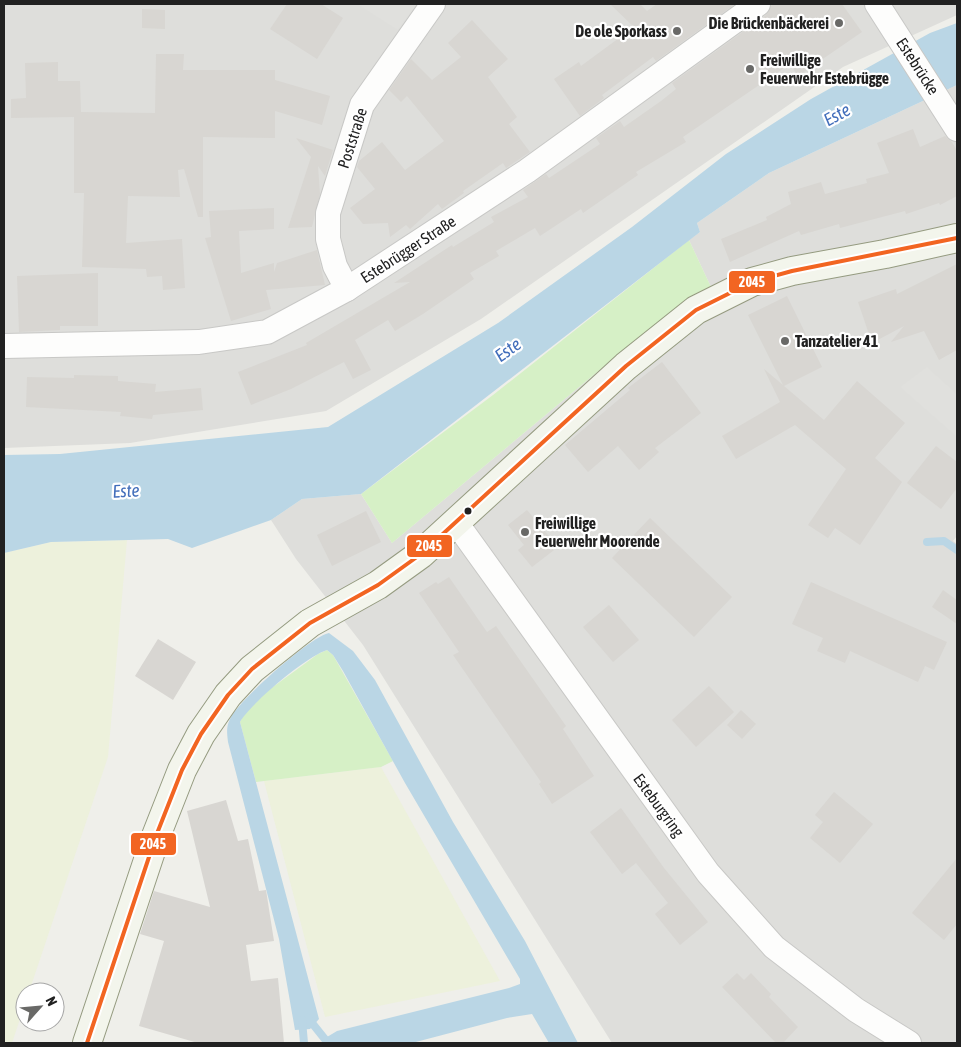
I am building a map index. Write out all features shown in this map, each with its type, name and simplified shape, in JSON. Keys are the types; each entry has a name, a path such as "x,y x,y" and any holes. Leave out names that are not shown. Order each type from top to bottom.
{"street":[{"name":"Poststraße","path":"347,289 335,266 328,239 328,213 362,105 433,4"},
{"name":"Estebrügger Straße","path":"4,346 199,342 267,332 347,289 527,171 758,4"},
{"name":"Estebrücke","path":"877,4 957,129"},
{"path":"87,1043 156,836 182,770 201,734 228,694 252,669 310,623 378,585 420,554 626,366 696,310 752,282 792,271 885,254 957,238"},
{"name":"Esteburgring","path":"455,521 708,873 774,947 856,1010 909,1043"}],"shaded area":[{"path":"4,4 957,4 957,15 843,67 481,319 326,411 130,443 4,448"},
{"path":"357,4 417,4 398,30"},
{"path":"957,85 957,536 953,541 957,544 957,1043 612,1043 363,645 296,559 271,520 302,499 361,494 392,543 626,348 711,287 689,240 700,232 697,223 769,173"},
{"path":"927,367 957,394 957,437 900,387"}],"green space":[{"path":"689,240 711,287 626,348 392,543 361,494 493,395"},
{"path":"127,540 108,757 32,982 15,982 16,1032 12,1043 4,1043 4,553 51,542"},
{"path":"327,650 333,655 393,761 381,767 256,782 240,722 248,705 318,654"},
{"path":"381,767 500,981 325,1017 264,781"}],"water":[{"name":"Este","path":"957,23 957,85 769,173 697,223 700,232 361,494 302,499 271,520 192,548 168,539 51,542 4,553 4,455 60,454 328,427 498,323 632,227 726,154 811,99 930,33"},
{"path":"329,633 353,651 375,680 453,822 525,941 578,1043 549,1043 532,1014 507,1018 412,1043 324,1043 327,1037 337,1031 520,984 520,979 405,783 343,671 333,655 327,650 307,661 280,681 255,704 240,722 319,1019 310,1029 295,1030 279,939 228,742 227,727 230,719 246,698 276,670 307,645"}],"building":[{"path":"287,4 321,4 343,18 317,59 270,29"},
{"path":"610,4 640,4 647,11 657,4 735,4 656,61 653,57 602,95 604,98 580,116 554,79 579,62 581,66 634,27"},
{"path":"772,4 842,4 862,32 798,76 790,64 683,137 686,142 636,172 638,175 583,213 581,209 540,236 535,228 496,251 499,256 470,273 474,279 423,314 395,331 388,320 355,340 371,370 353,379 344,362 291,389 251,405 238,372 307,345 306,343 410,282 394,283 452,245 453,247 494,222 491,217 528,197 523,190 546,174 549,178 600,144 596,138 620,121 624,127 661,101 676,89 672,83 766,15"},
{"path":"142,9 165,10 165,29 142,28"},
{"path":"472,20 508,59 488,77 517,117 509,124 530,152 506,168 503,163 463,191 464,193 442,209 438,204 410,229 406,225 390,237 388,223 363,224 350,208 375,189 357,167 359,161 382,142 405,170 444,141 407,96 401,102 389,90 411,59 432,80 461,57 448,43"},
{"path":"156,54 184,54 183,70 275,70 275,80 330,96 322,125 275,111 275,138 203,137 203,217 198,217 184,169 178,170 180,197 128,196 126,243 182,239 185,288 163,290 162,276 147,277 146,269 82,267 84,193 74,193 74,117 11,118 11,99 26,98 25,63 58,62 58,81 80,81 81,112 155,113"},
{"path":"913,129 920,147 945,136 952,142 957,151 957,196 940,205 939,203 906,214 905,211 840,228 839,224 801,235 799,231 730,262 721,239 767,220 766,217 791,204 788,192 821,182 825,194 867,183 866,179 889,173 877,143"},
{"path":"296,138 333,150 325,176 318,166 320,194 312,227 288,228 311,157"},
{"path":"274,208 274,229 239,231 241,273 274,263 274,272 277,263 317,250 325,285 266,290 271,309 231,321 205,238 211,237 209,211"},
{"path":"957,264 957,350 939,360 924,331 891,342 904,326 872,343 858,302 896,289 897,294"},
{"path":"98,273 98,326 60,326 60,330 19,332 17,276"},
{"path":"787,296 822,367 784,386 824,420 857,381 905,423 875,458 902,482 860,545 835,528 828,538 808,525 846,469 795,425 736,459 722,436 780,402 764,369 783,385 748,315"},
{"path":"662,362 701,413 655,448 659,452 639,470 618,446 588,472 565,445 630,390 628,388"},
{"path":"74,375 118,376 118,381 156,384 155,392 201,388 203,410 153,415 152,419 120,416 121,412 26,407 27,377 74,378"},
{"path":"936,446 957,462 957,488 941,509 907,483"},
{"path":"527,510 558,547 532,567 518,550 524,545 508,525"},
{"path":"366,511 381,542 332,566 317,535"},
{"path":"650,518 732,597 694,637 612,558"},
{"path":"449,577 487,632 496,626 566,726 563,729 594,776 552,804 539,784 541,782 453,655 459,652 419,593 436,582 438,584"},
{"path":"811,582 947,642 934,670 925,666 918,682 850,651 845,663 817,651 823,638 792,624"},
{"path":"943,590 957,600 957,624 932,607"},
{"path":"609,605 639,640 613,662 583,627"},
{"path":"158,639 196,662 173,700 135,676"},
{"path":"709,686 734,712 696,747 672,720"},
{"path":"741,710 756,724 742,739 727,725"},
{"path":"834,792 873,824 840,863 810,838 823,822 815,815"},
{"path":"226,800 238,841 248,839 259,891 266,890 274,941 246,945 251,981 278,978 284,1043 198,1043 139,1026 164,941 140,934 154,891 210,907 187,811"},
{"path":"621,808 664,868 708,922 680,945 655,914 668,903 636,863 622,874 590,832"},
{"path":"957,858 957,924 944,940 912,913"},
{"path":"737,973 744,980 751,973 771,994 769,997 798,1027 783,1043 776,1043 722,987"}],"waterway":[{"path":"927,542 944,541 957,550"},
{"path":"308,1018 328,1043"},
{"path":"302,1020 304,1043"}],"transit line":[{"name":"2045","path":"87,1043 156,836 182,770 201,734 228,695 252,669 310,623 378,585 421,554 626,366 696,310 752,282 792,271 957,238"}],"place":[{"name":"Die Brückenbäckerei","path":"839,23"},
{"name":"De ole Sporkass","path":"677,31"},
{"name":"Freiwillige Feuerwehr Estebrügge","path":"750,69"},
{"name":"Tanzatelier 41","path":"785,341"},
{"name":"Freiwillige Feuerwehr Moorende","path":"525,532"}]}
